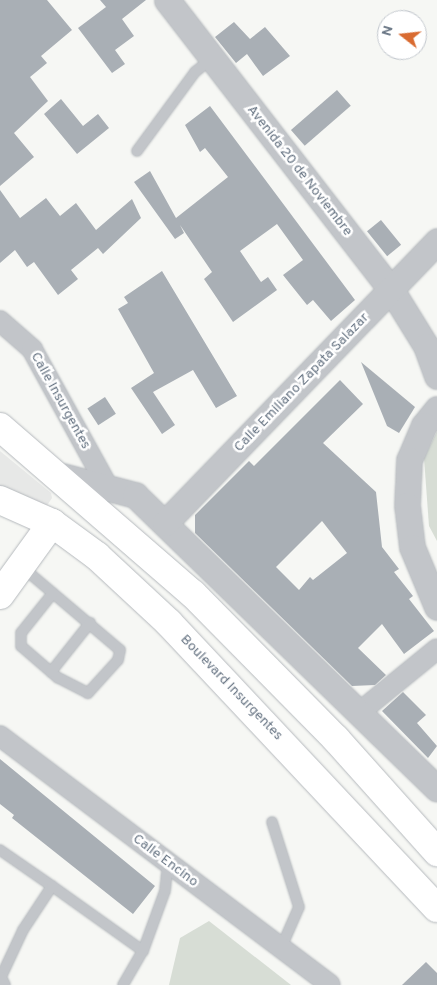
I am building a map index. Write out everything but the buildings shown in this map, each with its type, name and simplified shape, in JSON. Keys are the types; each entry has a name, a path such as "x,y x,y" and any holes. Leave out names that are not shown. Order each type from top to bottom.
{"main road":[{"path":"0,427 60,475 193,594 336,740 437,852"},
{"name":"Boulevard Insurgentes","path":"0,500 52,523 97,556 170,623 437,908"},
{"path":"0,596 52,523"}],"street":[{"name":"Avenida 20 de Noviembre","path":"168,0 392,291 431,349 437,376"},
{"name":"Calle Emiliano Zapata Salazar","path":"165,523 392,291 437,241"},
{"name":"Calle Insurgentes","path":"0,321 32,349 108,489"},
{"path":"437,409 424,425 409,460 407,505 412,547 437,607"},
{"path":"60,475 135,495 437,788"},
{"path":"360,712 437,649"},
{"name":"Calle Encino","path":"0,736 330,985"}],"lane":[{"path":"137,151 196,72 212,58"},
{"path":"22,566 120,650 118,660 88,693 74,689 21,646 21,633 53,593"},
{"path":"51,672 90,623"},
{"path":"272,822 299,907 281,948"},
{"path":"0,850 144,952"},
{"path":"124,985 144,952 165,891 168,863"},
{"path":"6,985 1,977 19,938 52,886"}],"shaded area":[{"path":"437,431 437,541 429,526 424,458"},
{"path":"0,451 51,493 52,498 44,510 0,493"},
{"path":"209,921 291,985 169,985 180,938"}]}
